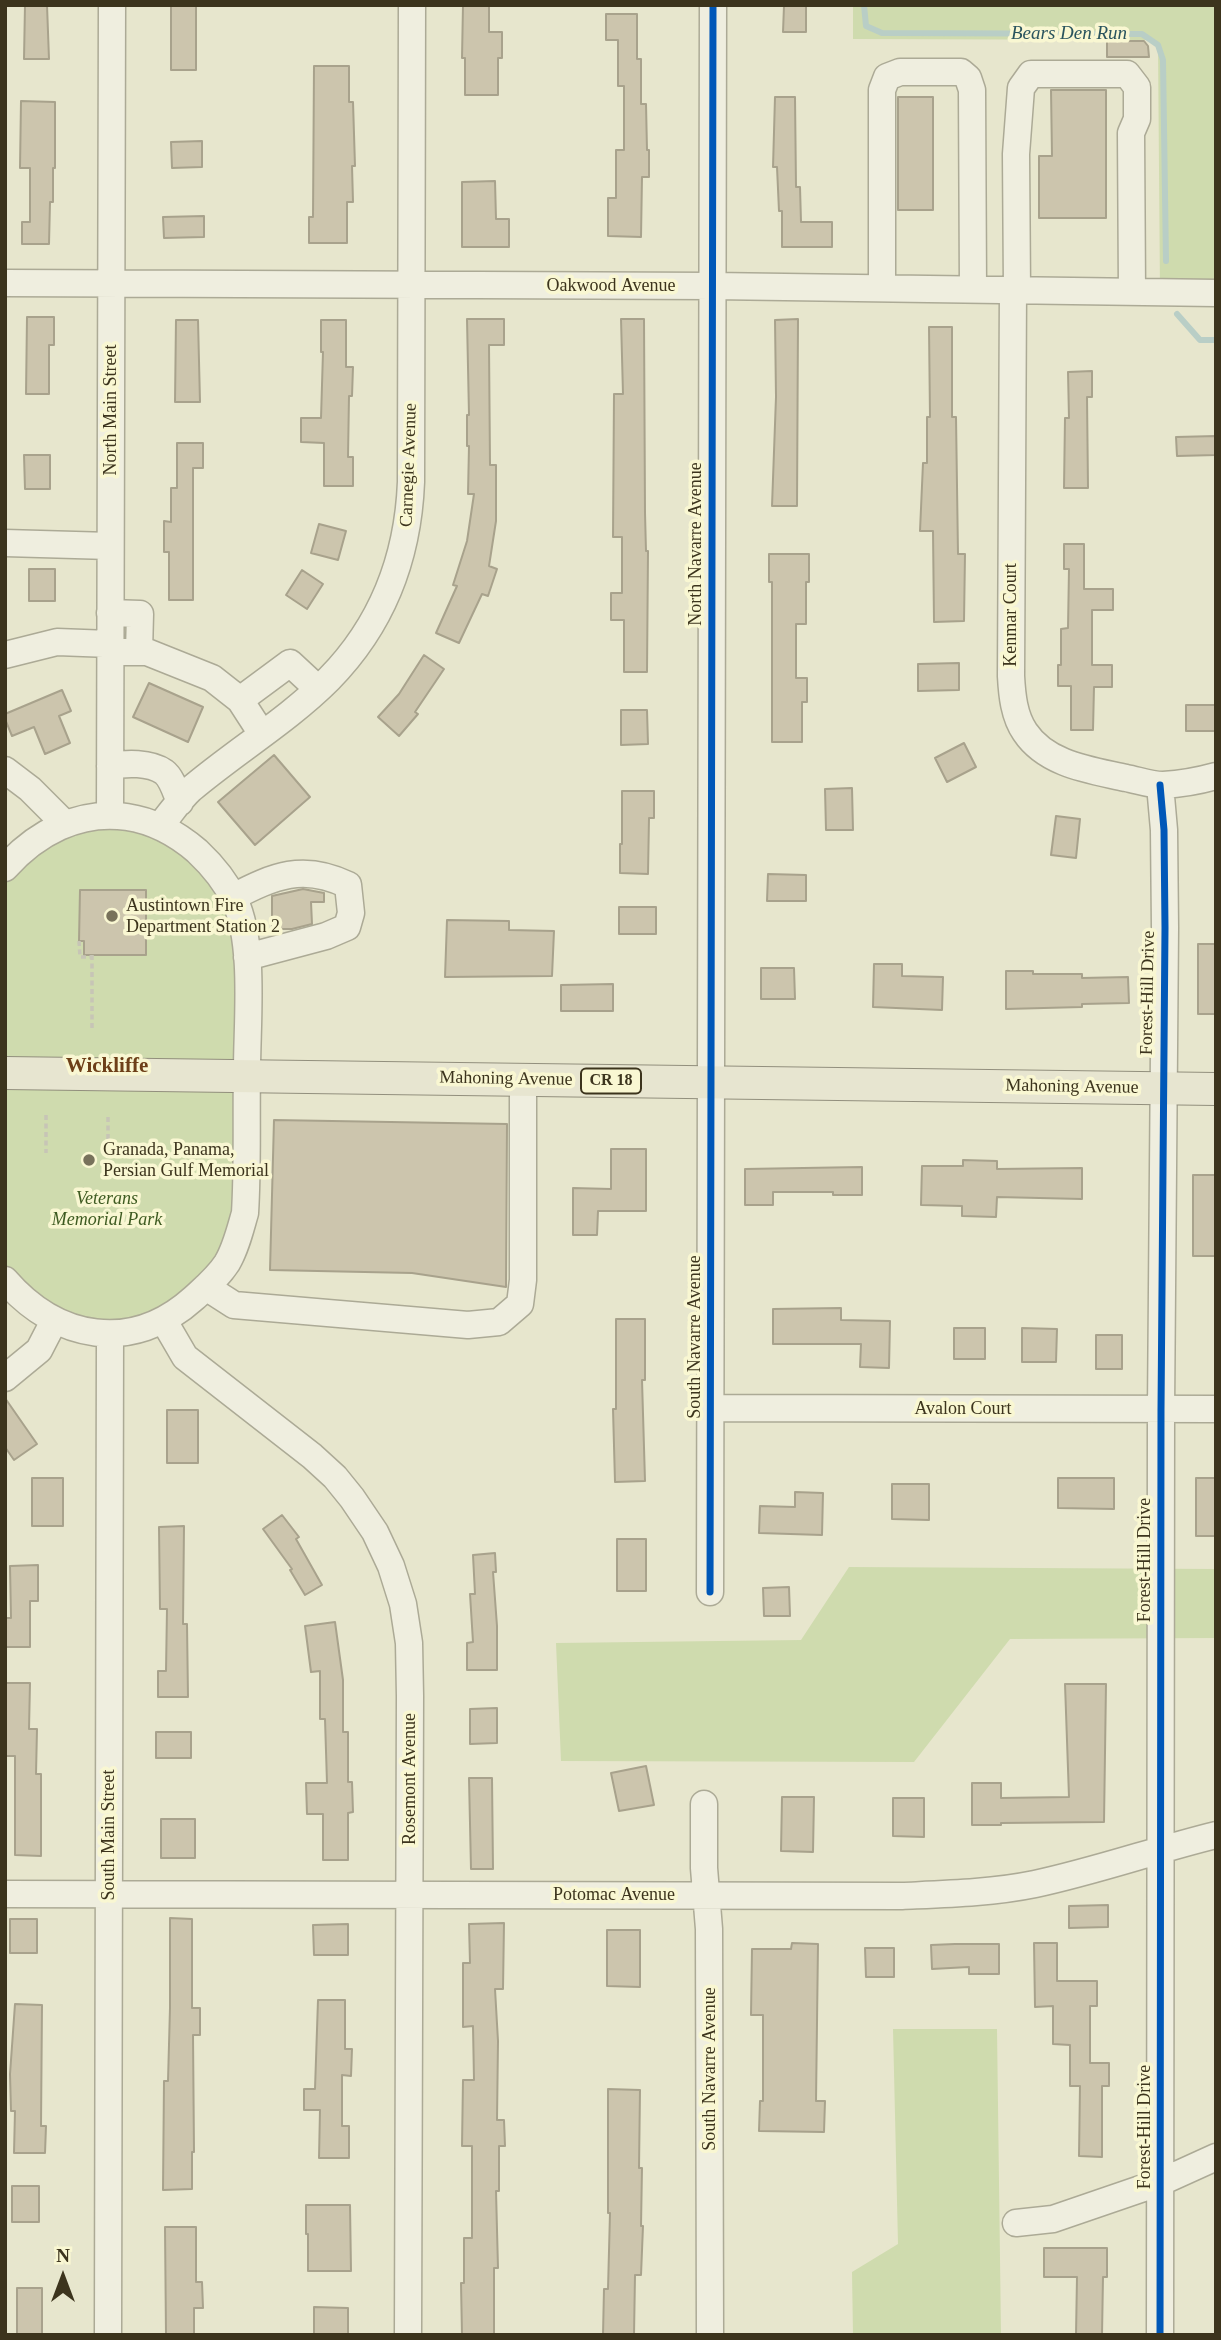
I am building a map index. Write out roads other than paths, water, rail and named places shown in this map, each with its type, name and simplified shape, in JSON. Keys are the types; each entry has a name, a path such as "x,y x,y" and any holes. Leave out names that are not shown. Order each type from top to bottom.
{"main road":[{"name":"Mahoning Avenue","path":"5,1073 1216,1089"}],"street":[{"name":"North Main Street","path":"110,815 111,5"},
{"name":"Carnegie Avenue","path":"160,826 189,791 318,689 360,642 386,600 403,550 411,482 412,5"},
{"name":"North Navarre Avenue","path":"711,1082 713,5"},
{"path":"882,288 882,90 887,77 901,72 961,72 968,78 972,90 973,289"},
{"name":"Kenmar Court","path":"1132,292 1131,133 1138,118 1138,87 1127,74 1031,74 1021,88 1016,154 1011,676 1019,721 1035,744 1059,759 1090,770 1160,785 1196,782 1216,776"},
{"name":"Oakwood Avenue","path":"5,283 713,286 1216,293"},
{"path":"5,543 110,546"},
{"path":"110,613 140,614 139,652"},
{"path":"5,655 57,642 147,652 212,678 240,700 262,734"},
{"path":"240,700 290,663 318,689"},
{"path":"110,766 129,762 163,771 180,802"},
{"path":"5,770 30,789 64,823"},
{"name":"Forest-Hill Drive","path":"1160,785 1164,830 1165,928 1161,1409 1160,2335"},
{"path":"5,1280 54,1321 76,1330 110,1335 164,1321 185,1306 216,1279 228,1262 239,1237 245,1213 247,1076 247,957 243,923 233,897 212,864 160,826 110,815 97,815 64,823 11,852"},
{"path":"233,897 266,880 305,873 329,875 348,885 351,913 347,927 326,936 247,957"},
{"path":"206,1287 234,1305 468,1325 499,1322 520,1304 523,1280 523,1080"},
{"name":"South Navarre Avenue","path":"710,1592 711,1082"},
{"path":"5,1378 39,1350 54,1321"},
{"name":"Rosemont Avenue","path":"164,1321 186,1357 312,1456 352,1497 375,1532 391,1566 403,1604 409,1643 408,2335"},
{"name":"South Main Street","path":"108,2335 110,1335"},
{"name":"Avalon Court","path":"710,1408 1216,1409"},
{"name":"South Navarre Avenue","path":"704,1804 709,1943 710,2335"},
{"name":"Potomac Avenue","path":"5,1894 902,1896 977,1893 1034,1884 1216,1835"},
{"path":"1016,2222 1053,2219 1160,2182 1216,2157"}],"waterway":[{"name":"Bears Den Run","path":"864,5 866,26 882,33 1142,34 1158,45 1163,60 1166,261"},
{"name":"Bears Den Run","path":"1177,314 1200,340 1216,340"}],"place":[{"name":"Austintown Fire Department Station 2","path":"112,916"},
{"name":"Granada, Panama, Persian Gulf Memorial","path":"89,1160"}],"district":[{"name":"Wickliffe","path":"107,1067"}],"park label":[{"name":"Veterans Memorial Park","path":"107,1209"}]}
